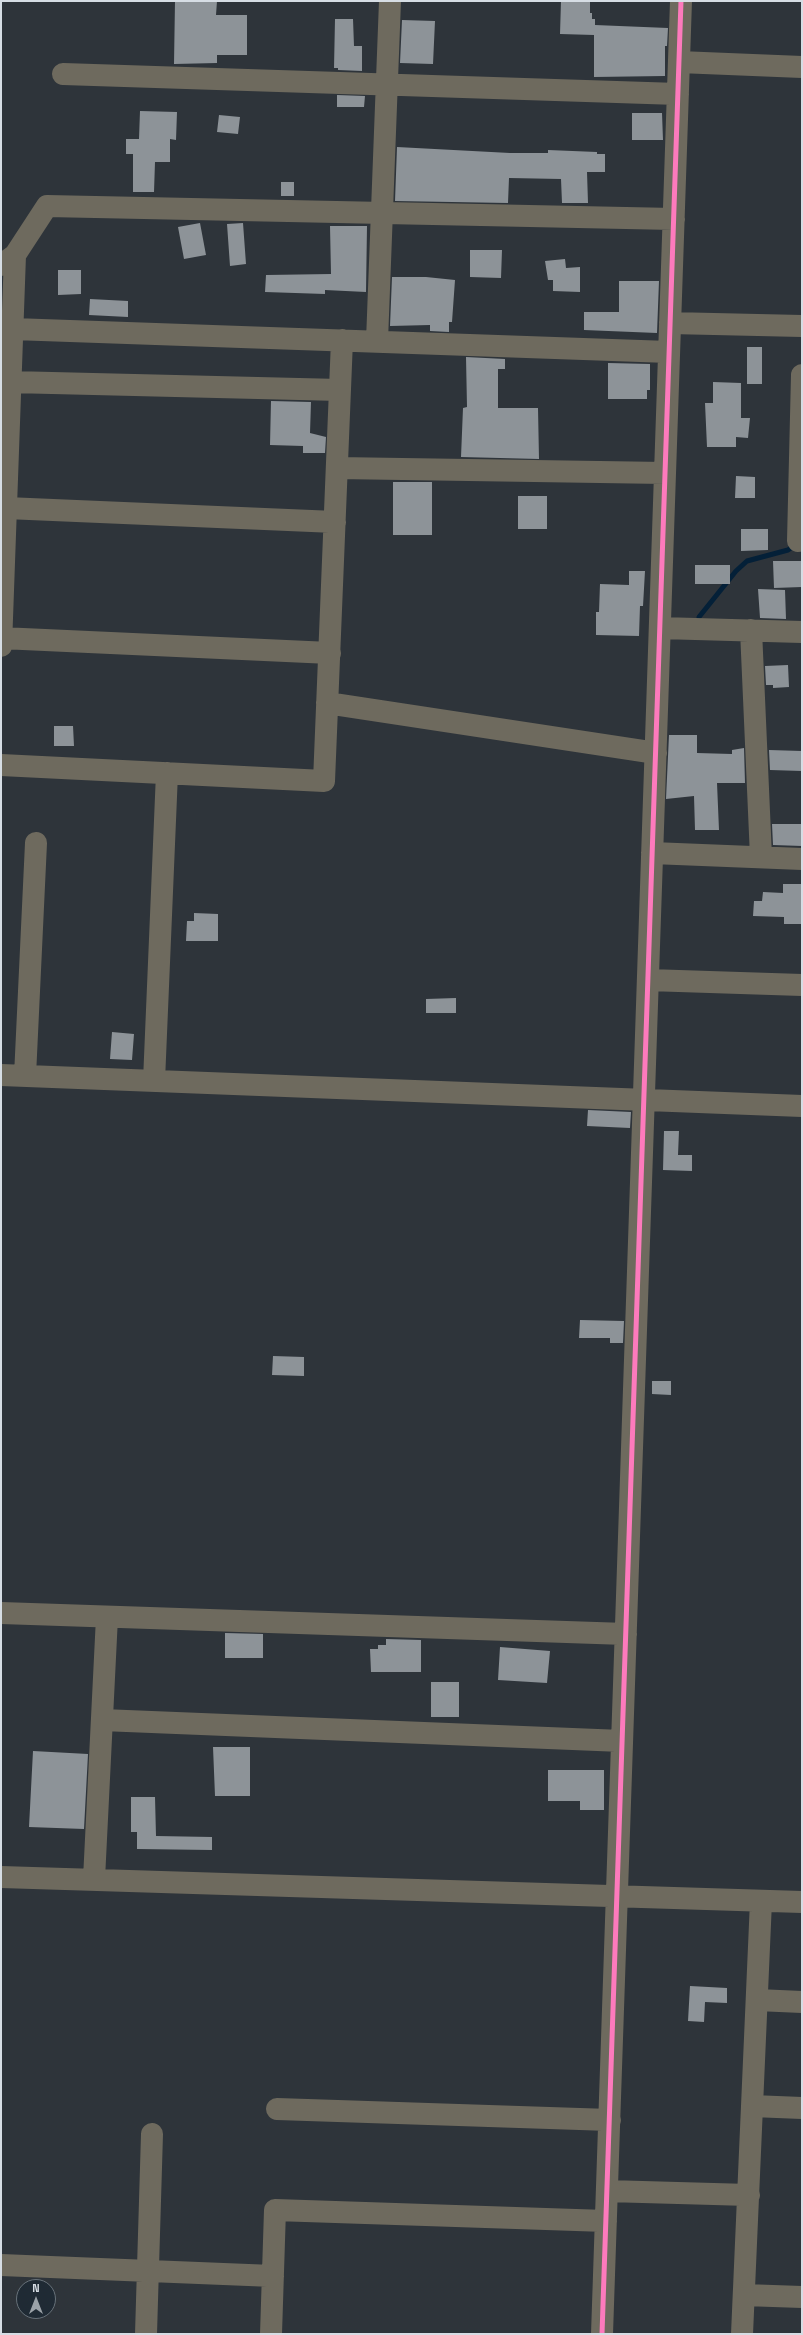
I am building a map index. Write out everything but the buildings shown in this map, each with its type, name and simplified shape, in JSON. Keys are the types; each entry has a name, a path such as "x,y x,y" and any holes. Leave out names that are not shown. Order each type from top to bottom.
{"street":[{"path":"377,341 390,1"},
{"path":"602,2334 681,1"},
{"path":"679,62 802,67"},
{"path":"63,74 678,94"},
{"path":"1,646 13,329 8,260 47,206 674,219"},
{"path":"670,323 802,326"},
{"path":"13,329 669,352"},
{"path":"1,764 324,780 342,340"},
{"path":"798,541 802,375"},
{"path":"11,382 340,390"},
{"path":"337,468 665,473"},
{"path":"6,508 335,522"},
{"path":"660,628 802,632"},
{"path":"751,630 761,858"},
{"path":"1,638 330,653"},
{"path":"327,703 656,753"},
{"path":"154,1081 167,773"},
{"path":"25,1076 36,843"},
{"path":"652,853 802,859"},
{"path":"648,980 802,985"},
{"path":"1,1076 802,1106"},
{"path":"1,1613 626,1634"},
{"path":"94,1879 107,1617"},
{"path":"102,1720 622,1742"},
{"path":"1,1876 802,1902"},
{"path":"742,2334 761,1901"},
{"path":"757,2000 802,2002"},
{"path":"752,2106 802,2108"},
{"path":"277,2108 610,2120"},
{"path":"146,2334 152,2134"},
{"path":"607,2191 749,2195"},
{"path":"271,2334 275,2210 606,2221"},
{"path":"1,2266 273,2276"},
{"path":"744,2295 802,2297"}],"waterway":[{"path":"699,617 736,571 747,561 788,550 795,545"}],"cycle path":[{"path":"602,2334 681,1"}]}
